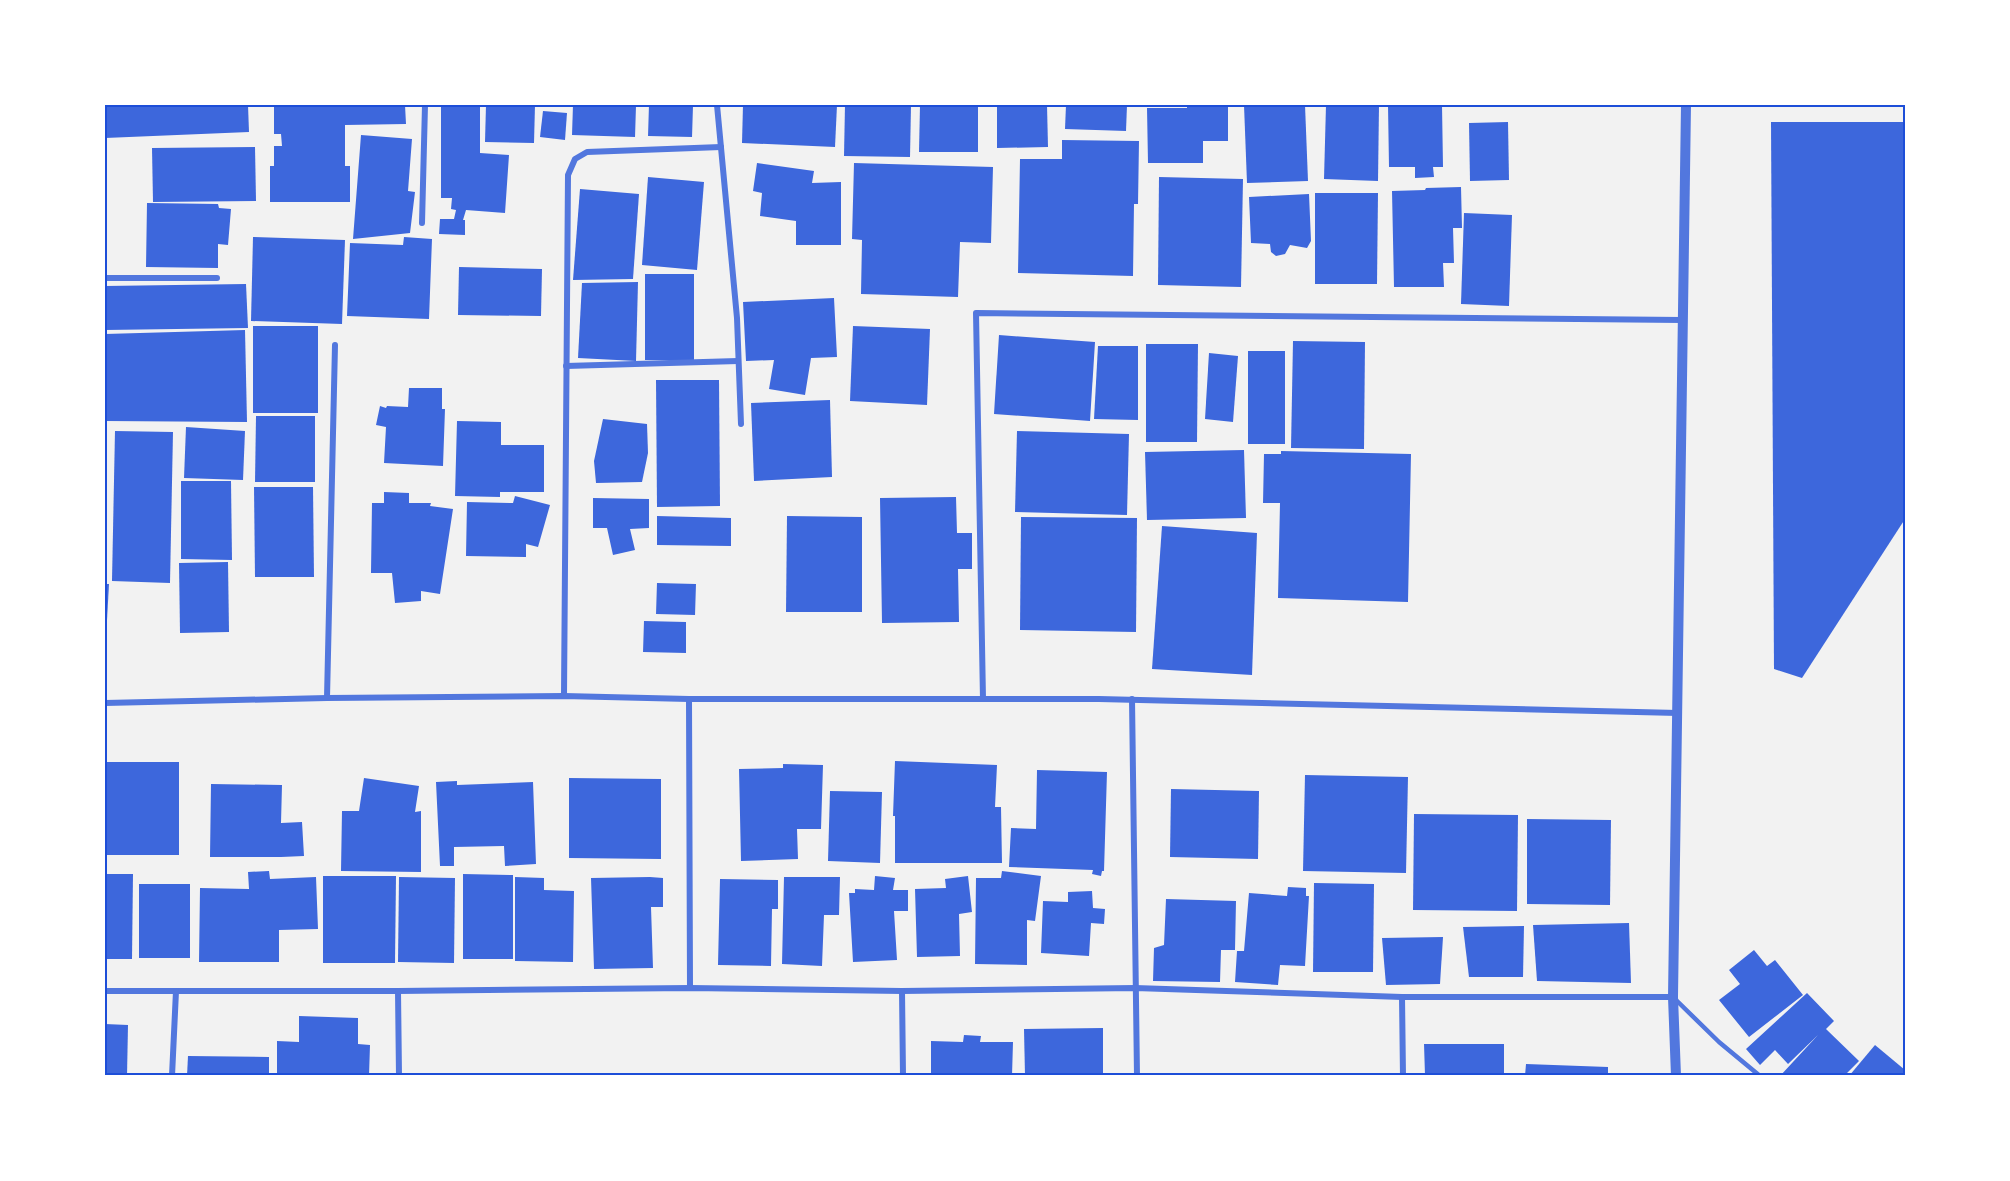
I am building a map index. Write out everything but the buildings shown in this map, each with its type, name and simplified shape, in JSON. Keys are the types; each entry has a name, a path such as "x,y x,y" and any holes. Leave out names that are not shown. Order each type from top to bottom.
{"street":[{"path":"422,223 425,105"},
{"path":"717,105 736,307 741,424"},
{"path":"1676,1076 1673,997 1686,105"},
{"path":"564,696 568,175 575,159 587,152 721,147"},
{"path":"105,278 217,278"},
{"path":"983,699 976,313 1682,320"},
{"path":"327,698 335,345"},
{"path":"566,366 738,362"},
{"path":"105,703 564,696 689,699 1132,699 1678,713"},
{"path":"689,699 690,988"},
{"path":"1132,699 1137,1076"},
{"path":"105,991 690,988 902,991 1136,988 1402,997 1673,997"},
{"path":"172,1076 176,991"},
{"path":"398,991 399,1076"},
{"path":"902,991 903,1076"},
{"path":"1402,997 1403,1076"}],"lane":[{"path":"1673,997 1719,1042 1760,1076"}]}
